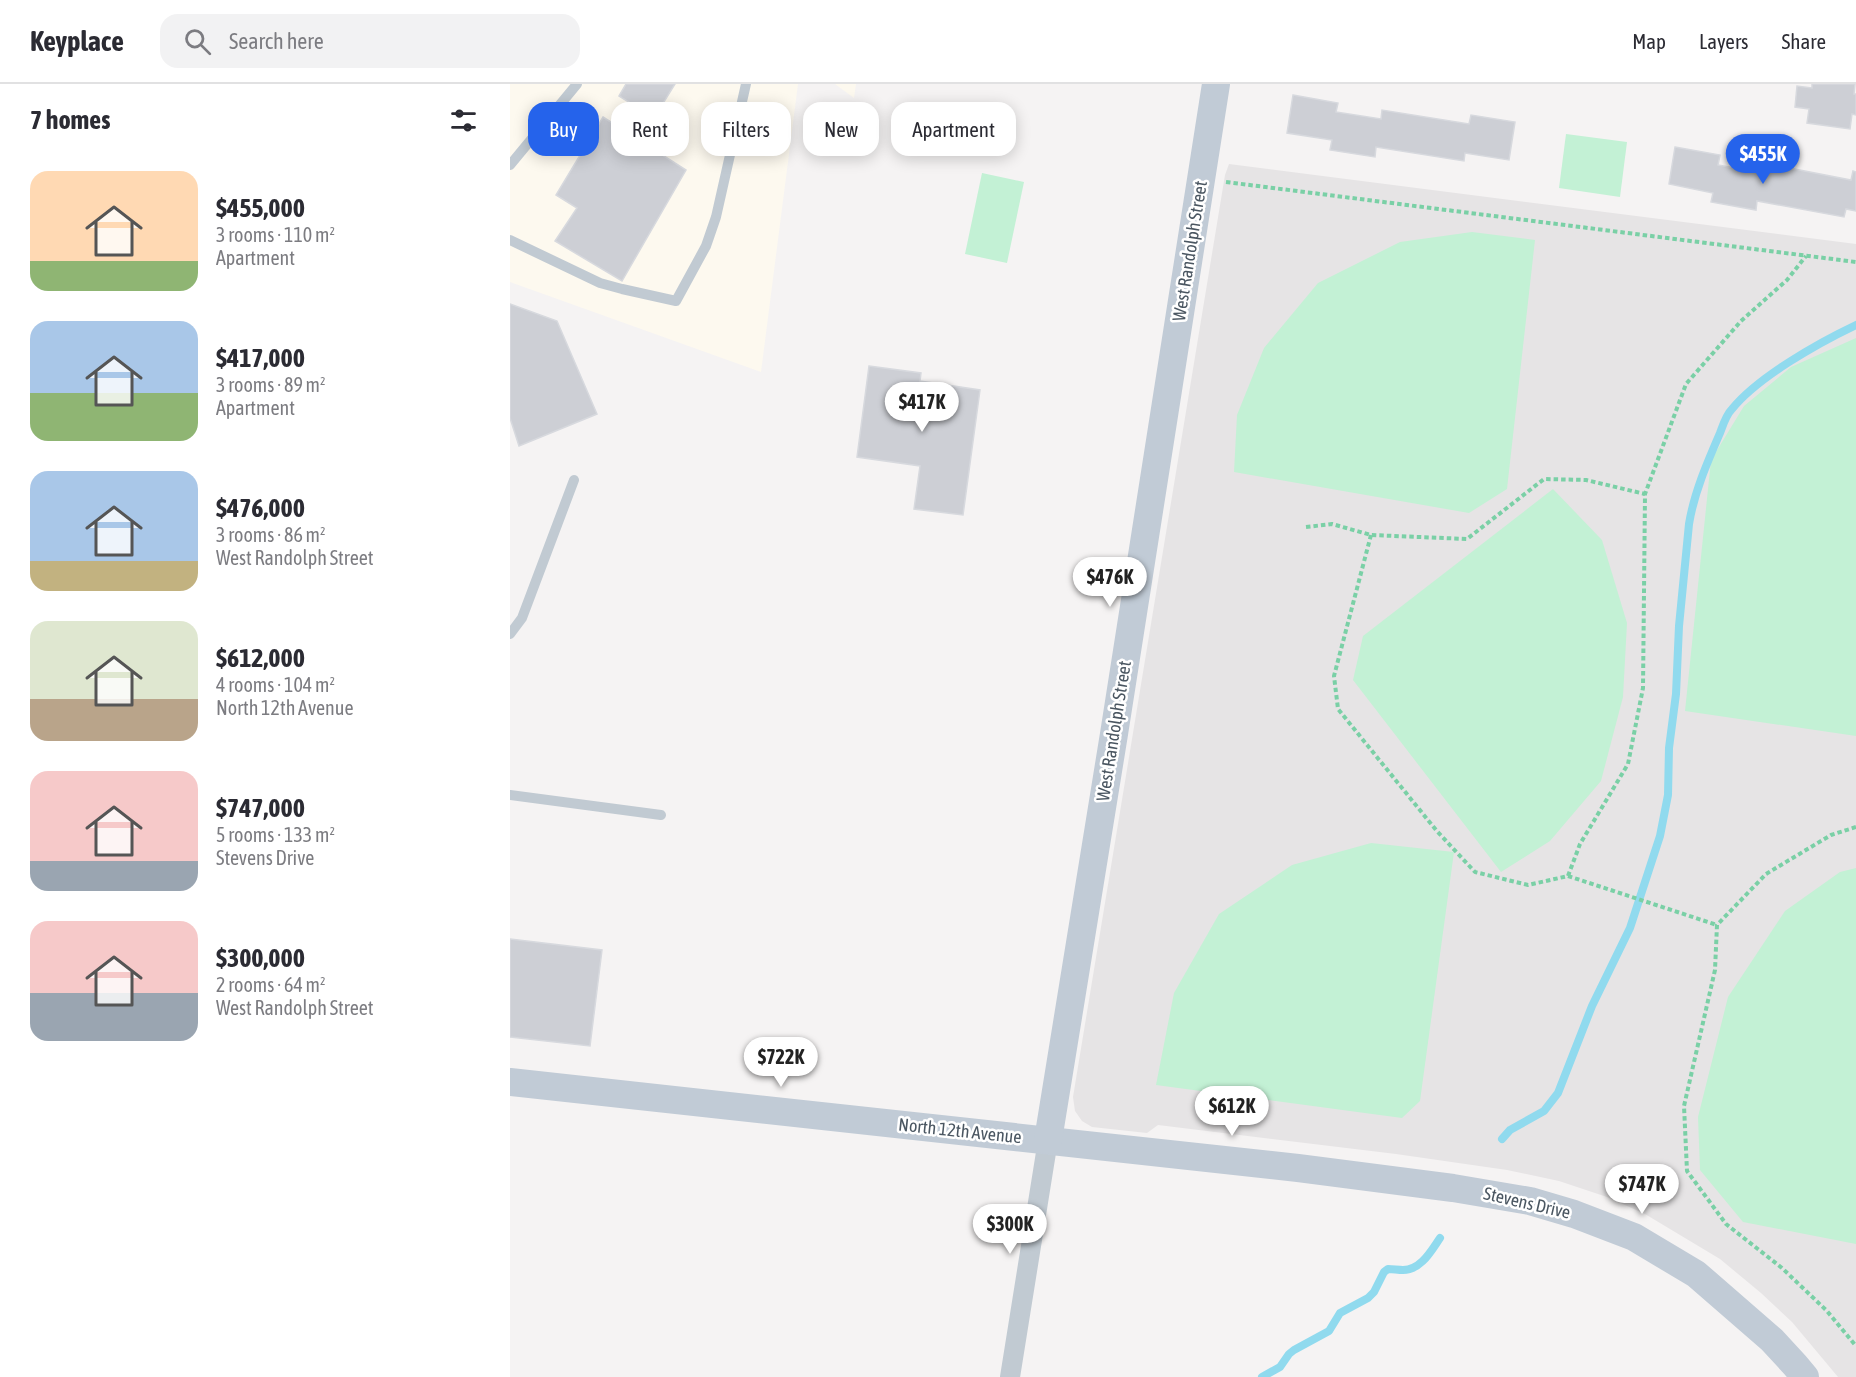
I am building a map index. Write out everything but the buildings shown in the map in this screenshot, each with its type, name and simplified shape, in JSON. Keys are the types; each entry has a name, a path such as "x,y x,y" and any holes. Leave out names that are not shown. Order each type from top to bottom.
{"street":[{"name":"West Randolph Street","path":"1010,1377 1216,84"},
{"name":"North 12th Avenue","path":"510,1082 1410,1182"},
{"name":"Stevens Drive","path":"1410,1182 1530,1201 1574,1214 1634,1237 1696,1274 1772,1340 1805,1377"}],"lane":[{"path":"510,165 577,84"},
{"path":"510,240 600,283 676,301 706,246 716,217 746,84"},
{"path":"510,634 522,618 574,480"},
{"path":"510,795 661,815"}],"path":[{"path":"1202,179 1856,262"},
{"path":"1568,876 1580,844 1628,764 1643,688 1644,494 1686,384 1741,321 1787,280 1806,256"},
{"path":"1306,527 1332,524 1371,535 1467,539 1544,479 1586,480 1644,494"},
{"path":"1371,535 1334,676 1338,709 1436,830 1475,872 1528,885 1568,876 1717,925"},
{"path":"1856,827 1831,835 1766,874 1717,925 1715,970 1684,1106 1687,1171 1726,1224 1790,1275 1827,1311 1856,1346"}],"shaded area":[{"path":"510,84 798,84 791,138 791,102 701,102 701,156 789,156 761,372 510,282"},
{"path":"835,84 856,84 854,98"},
{"path":"1229,164 1856,244 1856,1377 1838,1377 1792,1322 1720,1259 1645,1214 1607,1197 1559,1181 1507,1170 1396,1154 1158,1125 1147,1133 1092,1127 1082,1121 1075,1111 1073,1097 1225,175"}],"green space":[{"path":"1566,134 1627,142 1620,197 1559,188"},
{"path":"982,173 1024,182 1007,263 965,254"},
{"path":"1472,232 1535,240 1507,489 1469,513 1234,472 1237,415 1264,348 1318,283 1400,242"},
{"path":"1856,338 1856,736 1685,711 1711,460 1744,406 1791,367"},
{"path":"1553,489 1602,540 1627,623 1623,697 1601,781 1550,841 1501,872 1353,680 1363,636"},
{"path":"1371,843 1454,852 1420,1101 1402,1118 1156,1085 1174,993 1219,914 1292,865"},
{"path":"1856,868 1856,1244 1743,1222 1700,1170 1698,1117 1728,997 1785,911 1840,872"}],"waterway":[{"path":"1502,1139 1510,1130 1544,1111 1558,1093 1592,1006 1630,928 1660,836 1668,795 1669,748 1676,694 1679,626 1689,524 1694,501 1725,420 1743,397 1773,373 1824,341 1856,325"},
{"path":"1262,1377 1280,1367 1294,1350 1329,1331 1340,1313 1368,1298 1374,1292 1384,1272 1388,1269 1403,1270 1415,1267 1429,1254 1440,1238"}]}
